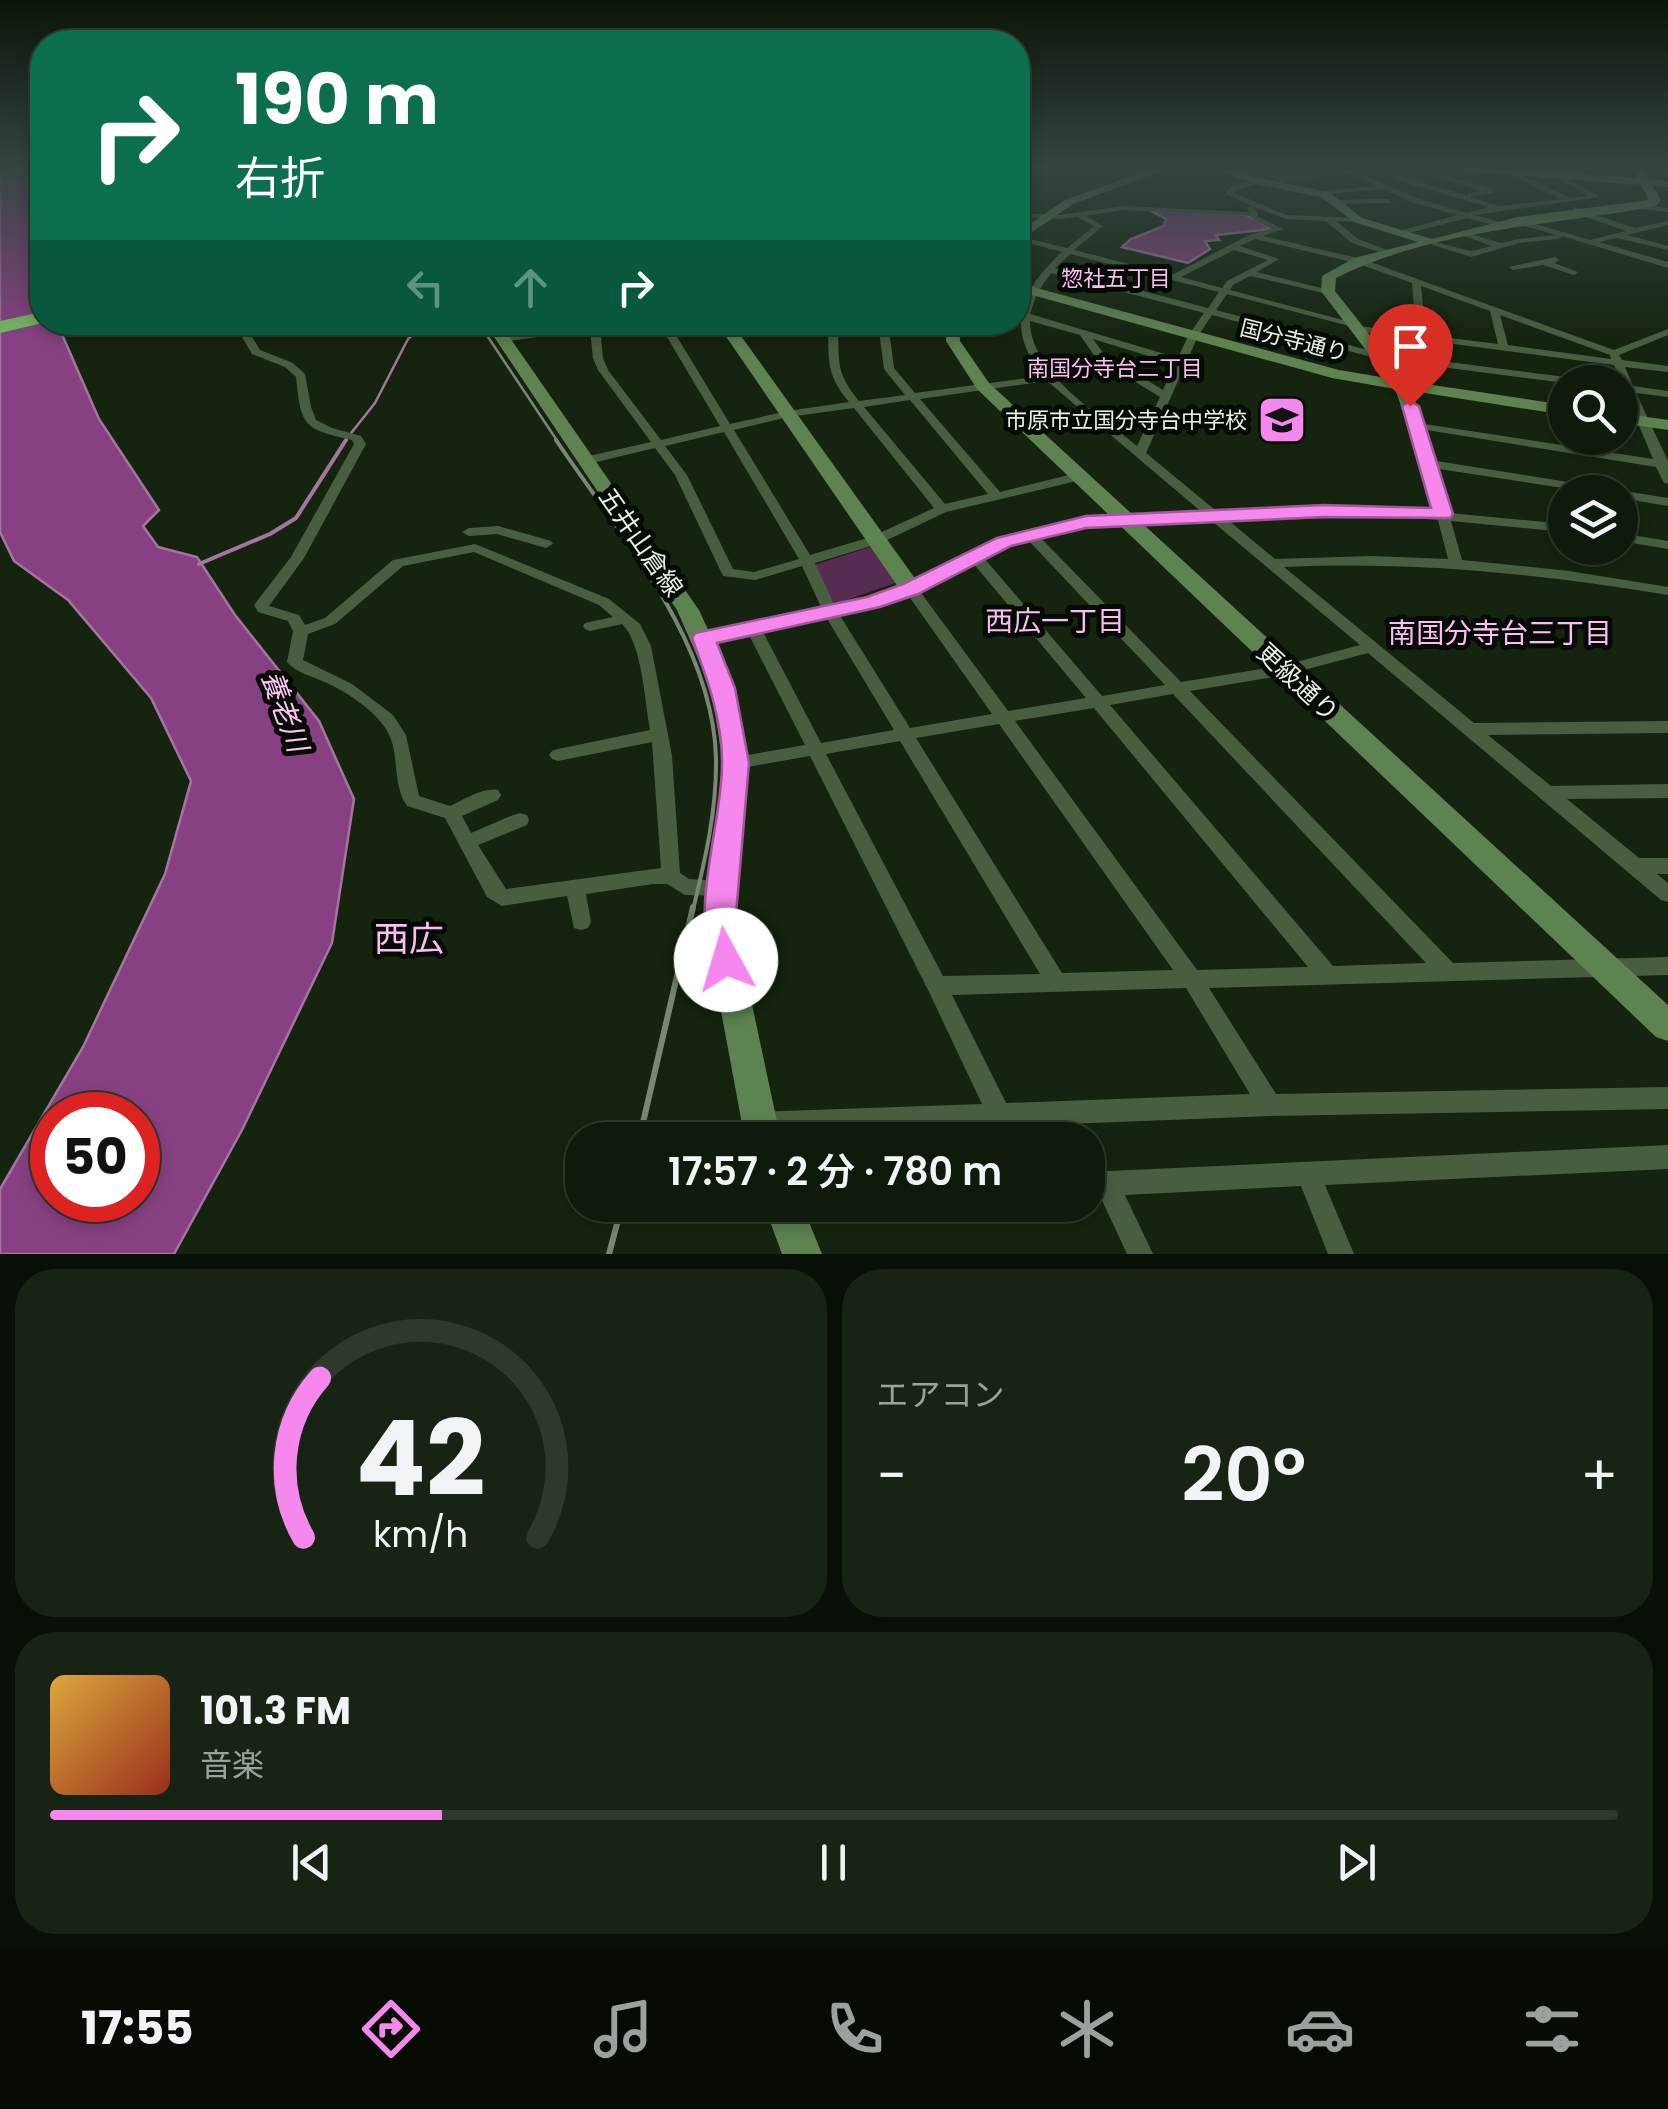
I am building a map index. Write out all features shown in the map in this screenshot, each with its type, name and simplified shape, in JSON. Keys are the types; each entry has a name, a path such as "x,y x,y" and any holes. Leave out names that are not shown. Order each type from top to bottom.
{"highway":[{"path":"0,325 30,319"}],"street":[{"path":"1030,286 1098,226"},
{"path":"1174,278 1254,236 1278,229 1273,226"},
{"path":"1336,226 1351,238 1391,253"},
{"path":"1376,226 1471,254 1519,241 1561,238"},
{"path":"1401,233 1436,226"},
{"path":"1328,291 1328,276 1359,261 1498,226"},
{"path":"1541,226 1668,263"},
{"path":"1624,226 1635,230"},
{"path":"1589,242 1656,226"},
{"path":"1467,234 1503,247"},
{"path":"1616,235 1668,248"},
{"path":"1254,236 1359,261 1616,358"},
{"path":"1642,242 1668,237"},
{"path":"1030,242 1356,326 1422,338 1616,358 1668,370"},
{"path":"1140,453 1193,336 1230,282 1275,259 1233,247"},
{"path":"1513,267 1550,261 1574,272"},
{"path":"1051,270 1379,356 1548,378"},
{"path":"1249,272 1328,291 1402,386 1430,464 1455,561"},
{"path":"1416,282 1422,338"},
{"name":"国分寺通り","path":"1030,290 1338,376 1548,407"},
{"path":"1494,310 1504,348"},
{"path":"1030,317 1181,362"},
{"path":"1616,358 1639,343 1668,332"},
{"path":"1084,334 1100,356 1166,396"},
{"path":"246,335 256,352 289,365 301,376 304,404 315,426 323,432 360,440 312,533 261,605 271,612 291,614 300,631 295,662 304,670 327,677 392,723 406,752 408,796 413,802 450,813 492,795"},
{"name":"五井山倉線","path":"499,335 703,638 723,688 736,763 720,926 758,1122"},
{"path":"595,335 604,370 681,475 728,573 734,577 755,576 876,540 942,509 1081,476"},
{"path":"671,335 808,561 832,612 1056,982"},
{"path":"732,335 1190,978 1270,1104"},
{"path":"832,335 834,370 856,404 942,509"},
{"path":"884,335 889,369 995,494"},
{"name":"更級通り","path":"953,335 983,386 1668,1026"},
{"path":"1024,335 1025,344 1049,378 1668,894"},
{"path":"1639,343 1668,346"},
{"path":"1616,358 1618,365"},
{"path":"584,460 788,414 1049,378"},
{"path":"1638,390 1668,394"},
{"path":"1638,415 1664,464 1668,480"},
{"path":"1638,421 1668,425"},
{"path":"1418,426 1664,464"},
{"path":"1430,464 1548,482"},
{"path":"1638,497 1668,502"},
{"path":"703,638 832,612 911,589 974,555 1030,534 1086,522 1324,511 1443,514 1548,526"},
{"path":"300,631 330,621 398,564 498,530 546,544"},
{"path":"1030,534 1447,971"},
{"path":"471,539 585,592 635,628 643,646 660,734 671,876"},
{"path":"1638,540 1668,545"},
{"path":"974,555 1328,974"},
{"path":"1272,563 1344,558 1455,561 1668,591"},
{"path":"590,626 626,619"},
{"path":"754,630 937,986 998,1114"},
{"path":"736,763 1285,670 1372,647"},
{"path":"1470,728 1668,727"},
{"path":"558,755 660,734"},
{"path":"1547,793 1668,791"},
{"path":"450,813 494,892 502,898 671,876 686,886 723,888"},
{"path":"468,842 520,820"},
{"path":"1636,866 1668,866"},
{"path":"575,887 582,922"},
{"path":"937,986 1668,966"},
{"path":"892,1122 1270,1104 1668,1098"},
{"path":"1105,1183 1668,1158"},
{"path":"1308,1173 1342,1254"},
{"path":"1105,1196 1140,1254"},
{"path":"790,1222 802,1254"}],"shaded area":[{"path":"873,546 898,582 835,604 811,566"}],"water":[{"name":"養老川","path":"0,226 30,226 30,335 62,335 99,419 159,510 143,526 158,547 197,557 235,615 319,721 354,799 332,943 242,1130 174,1254 0,1254 0,1189 30,1138 30,1222 160,1222 160,1092 57,1092 83,1047 165,874 191,781 151,698 68,600 14,561 0,532"},
{"path":"1164,226 1265,226 1271,229 1216,235 1219,240 1205,241 1210,249 1188,263 1122,247 1131,239"}],"waterway":[{"path":"344,442 375,403 412,335"},
{"path":"199,564 270,534 296,518 346,440"}],"railway":[{"path":"487,335 558,442"},
{"path":"556,440 634,551 681,630 699,672 711,714 716,777 693,910"},
{"path":"643,1122 693,907"},
{"path":"609,1254 617,1222"}],"place":[{"name":"市原市立国分寺台中学校","path":"1282,420"}],"district":[{"name":"惣社五丁目","path":"1116,278"},
{"name":"南国分寺台二丁目","path":"1115,368"},
{"name":"西広一丁目","path":"1055,621"},
{"name":"南国分寺台三丁目","path":"1500,633"},
{"name":"西広","path":"409,939"}],"route":[{"path":"726,960 720,926 736,763 723,688 703,638 872,603 911,589 1004,542 1086,522 1324,511 1443,514 1410,406"}]}
